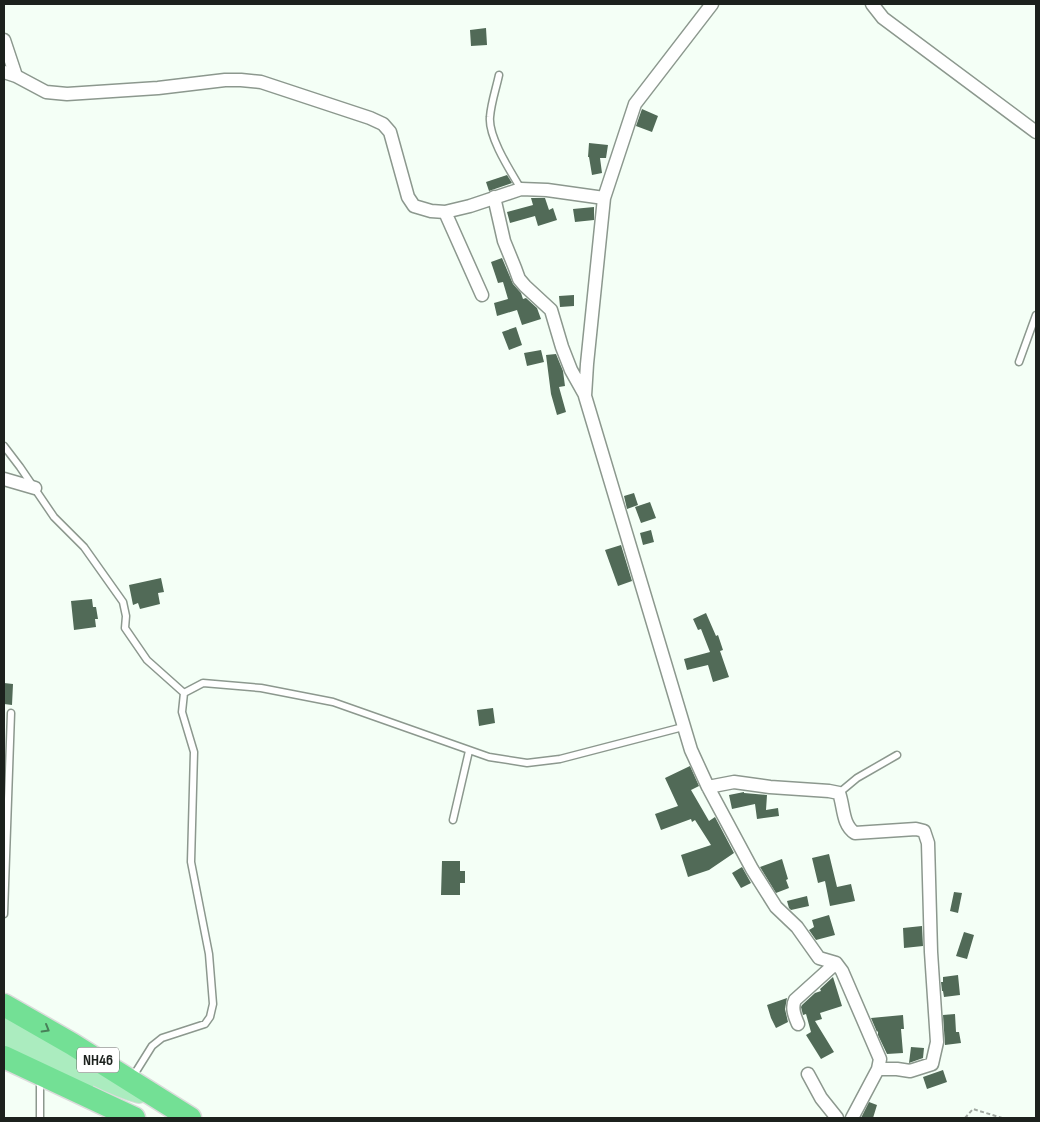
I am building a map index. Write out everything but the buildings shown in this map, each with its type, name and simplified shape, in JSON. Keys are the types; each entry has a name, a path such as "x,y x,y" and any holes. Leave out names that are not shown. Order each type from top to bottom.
{"highway":[{"name":"NH46","path":"4,1005 59,1036 190,1118"},
{"name":"NH46","path":"4,1057 134,1118"}],"main road":[{"path":"4,1026 28,1038 95,1081 139,1118"},
{"path":"4,1044 95,1081 160,1099"}],"street":[{"path":"585,396 604,198 635,104 712,4"},
{"path":"872,4 883,18 1036,132"},
{"path":"4,40 16,76"},
{"path":"4,72 16,76 46,92 67,94 158,88 225,80 261,82 362,115 383,124 390,132 408,197 414,206 431,211 445,212 470,206 520,189 547,190 604,198"},
{"path":"494,197 504,241 519,279 551,310 571,370 585,396 691,750 708,787 752,869 776,907 797,927 819,958 836,963 842,971 880,1059 878,1069 852,1118"},
{"path":"445,212 482,295"},
{"path":"4,479 35,488"},
{"path":"708,787 734,782 770,788 839,793 849,829 855,833 916,829 924,831 928,843 937,1042 932,1064 910,1071 878,1069"},
{"path":"798,1024 793,1003 836,963"},
{"path":"808,1074 821,1098 837,1118"}],"lane":[{"path":"499,75 490,118 490,128 520,189"},
{"path":"1019,362 1036,315"},
{"path":"4,446 54,517 84,547 123,602 126,628 147,660 184,694"},
{"path":"184,694 203,682 261,688 333,702 469,751 488,757 527,764 560,759 683,727"},
{"path":"130,1080 152,1046 162,1038 205,1024 210,1017 213,1004 209,954 191,862 194,752 182,712 184,694"},
{"path":"4,914 11,713"},
{"path":"453,820 469,751"},
{"path":"839,793 857,778 897,755"},
{"path":"40,1074 40,1118"}],"path":[{"path":"965,1118 973,1109 1002,1118"}]}
